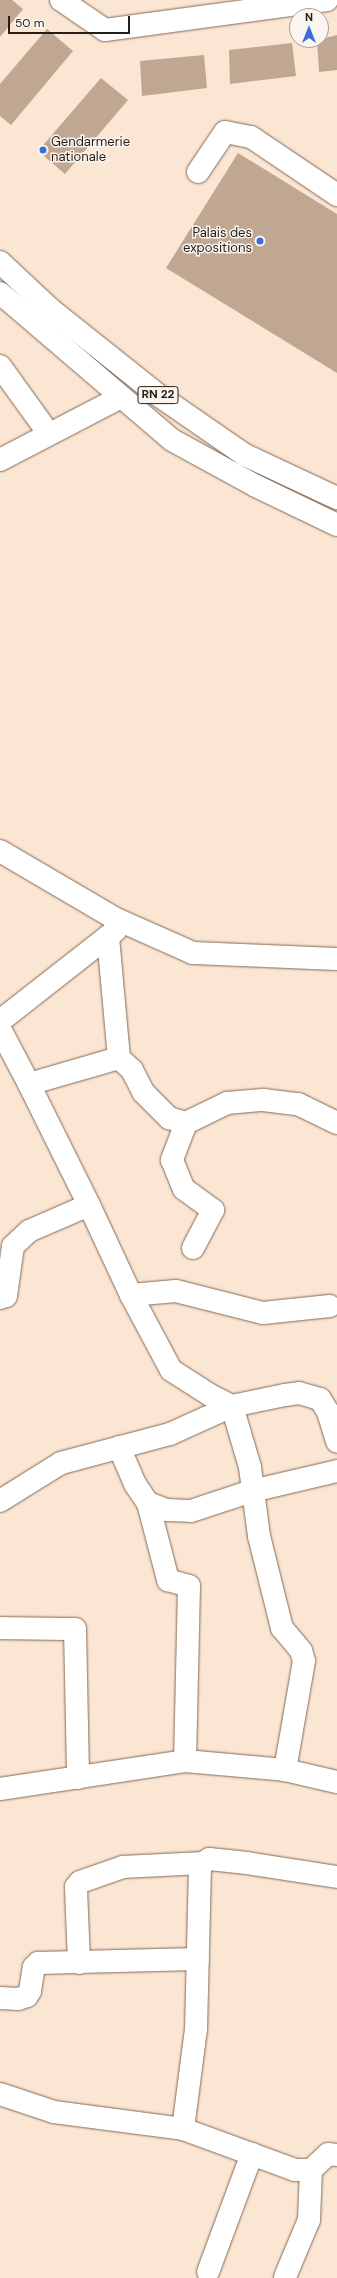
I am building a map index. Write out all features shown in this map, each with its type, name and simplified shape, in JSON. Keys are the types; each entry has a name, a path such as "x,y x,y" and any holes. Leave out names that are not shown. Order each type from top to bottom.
{"main road":[{"path":"61,0 105,30 327,0"},
{"path":"198,172 225,132 251,137 337,195"},
{"name":"RN 22","path":"0,262 49,308 158,395 245,454 337,498"},
{"name":"RN 22","path":"0,293 172,440 256,486 337,525"},
{"path":"0,366 49,434"},
{"path":"0,460 121,397"},
{"path":"0,851 125,924 193,953 337,959"},
{"path":"0,1021 125,924"},
{"path":"108,936 119,1058 132,1070 143,1092 169,1118 186,1123 227,1103 263,1100 298,1104 337,1123"},
{"path":"0,1029 89,1204 131,1295 171,1370 210,1396 232,1406 250,1467 259,1536 282,1628 301,1651 304,1661 285,1770"},
{"path":"29,1084 119,1058"},
{"path":"186,1123 172,1160 184,1189 212,1210 194,1248"},
{"path":"0,1298 6,1296 13,1246 29,1231 89,1204"},
{"path":"131,1295 176,1291 263,1313 330,1306"},
{"path":"0,1501 61,1463 119,1446 170,1434 232,1406 299,1393 320,1399 328,1412 337,1442"},
{"path":"119,1446 135,1484 148,1503 168,1580 189,1586 185,1761"},
{"path":"148,1503 166,1510 191,1511 252,1490 337,1471"},
{"path":"0,1628 75,1628 78,1778"},
{"path":"0,1789 185,1761 285,1770 337,1782"},
{"path":"183,2129 196,2029 200,1867 209,1859 337,1877"},
{"path":"79,1963 76,1887 80,1882 123,1867 203,1863"},
{"path":"0,1998 18,1999 27,1996 30,1991 34,1967 38,1963 198,1959"},
{"path":"0,2094 54,2112 183,2129 295,2170 311,2170 328,2154 337,2155"},
{"path":"208,2272 252,2154"},
{"path":"285,2277 309,2220 311,2170"}],"building":[{"path":"0,0 12,0 23,9 0,37"},
{"path":"47,29 73,51 11,125 0,116 0,84"},
{"path":"337,35 337,70 319,72 318,48 329,48 329,37"},
{"path":"289,43 289,48 293,48 296,76 230,84 229,50"},
{"path":"204,55 207,88 142,96 140,61"},
{"path":"101,78 128,100 65,174 38,151"},
{"name":"Palais des expositions","path":"238,153 337,214 337,373 166,268"}],"place":[{"name":"Gendarmerie nationale","path":"43,150"},
{"name":"Palais des expositions","path":"260,241"}]}
